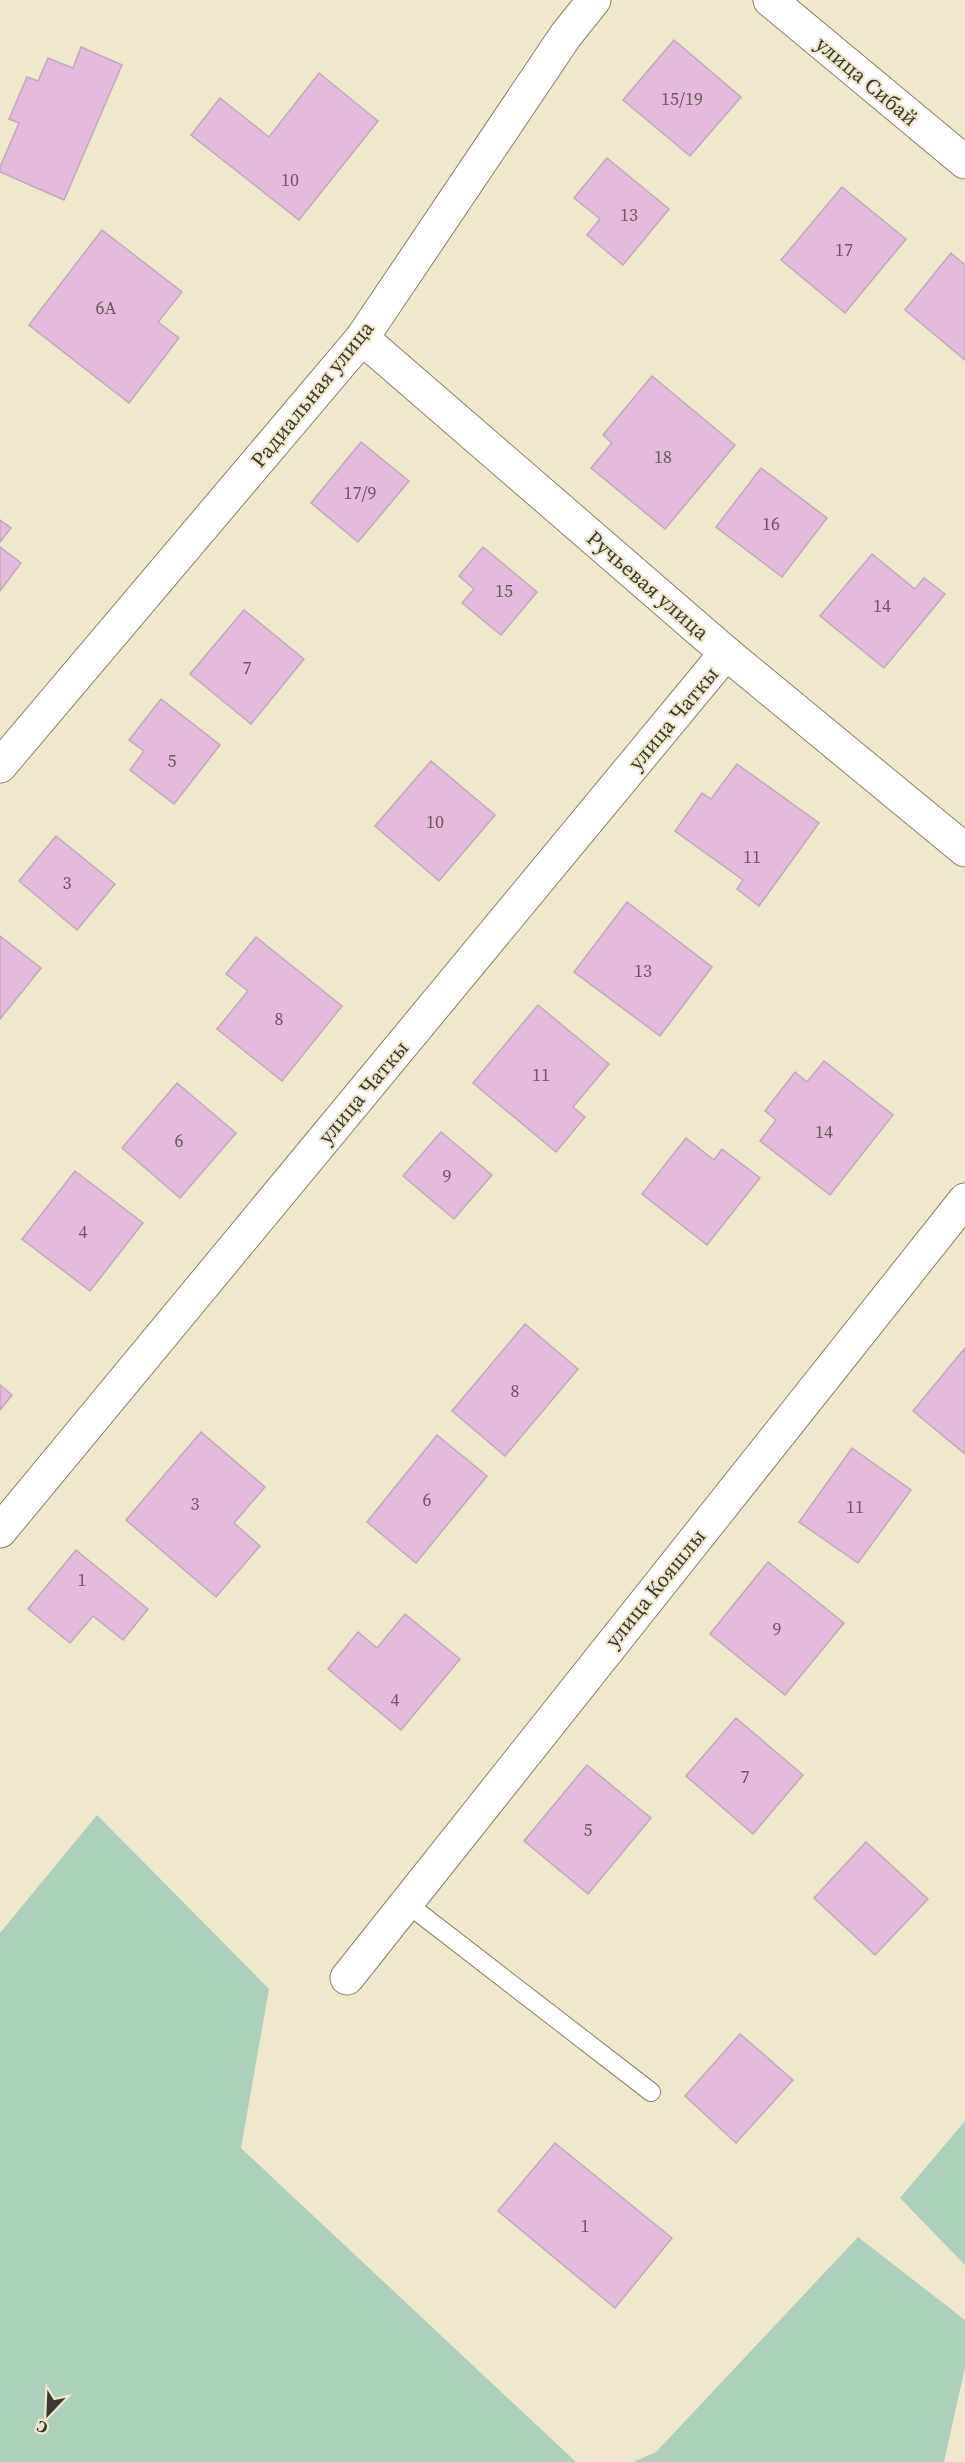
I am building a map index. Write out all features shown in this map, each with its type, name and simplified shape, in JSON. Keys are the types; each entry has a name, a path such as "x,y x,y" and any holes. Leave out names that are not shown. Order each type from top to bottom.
{"street":[{"name":"Радиальная улица","path":"0,765 362,338 566,35 594,0"},
{"name":"улица Сибай","path":"770,0 965,162"},
{"name":"Ручьевая улица","path":"362,338 726,653 965,850"},
{"name":"улица Чаткы","path":"0,1531 726,653"},
{"name":"улица Кояшлы","path":"346,1978 965,1200"}],"lane":[{"path":"405,1902 651,2092"}],"green space":[{"path":"97,1815 269,1989 241,2148 576,2462 0,2462 0,1933"},
{"path":"965,2121 965,2265 900,2198"},
{"path":"858,2237 965,2320 965,2367 944,2462 633,2462 656,2452"}],"building":[{"path":"674,40 741,97 690,156 623,100"},
{"path":"81,47 122,65 64,200 0,172 0,167 19,123 9,119 27,77 38,81 48,58 73,68"},
{"path":"319,73 378,121 299,220 191,135 220,98 269,137"},
{"path":"607,158 669,209 623,265 587,235 600,219 574,198"},
{"path":"842,187 906,239 845,313 781,260"},
{"path":"102,230 182,292 158,322 179,338 129,403 29,325"},
{"path":"951,253 965,265 965,360 905,310"},
{"path":"652,376 735,445 665,529 591,468 612,443 603,435"},
{"path":"361,442 409,481 358,542 311,503"},
{"path":"761,468 827,518 782,577 716,527"},
{"path":"0,520 11,528 0,542"},
{"path":"0,547 21,563 0,591"},
{"path":"483,547 537,592 501,635 462,603 474,589 459,576"},
{"path":"872,554 915,589 924,578 945,594 884,668 820,616"},
{"path":"244,610 304,659 251,724 190,674"},
{"path":"161,699 220,745 174,804 130,770 144,751 129,740"},
{"path":"431,761 495,815 439,881 375,826"},
{"path":"737,764 819,823 759,906 737,889 743,880 675,831 702,793 711,799"},
{"path":"56,836 115,884 77,930 19,881"},
{"path":"627,902 712,967 660,1036 574,972"},
{"path":"0,936 41,968 0,1019"},
{"path":"256,937 342,1006 282,1081 217,1029 248,991 226,974"},
{"path":"538,1005 609,1064 573,1107 585,1117 556,1152 473,1083"},
{"path":"824,1061 893,1115 830,1195 760,1141 776,1120 765,1111 795,1072 807,1082"},
{"path":"177,1083 236,1133 180,1198 122,1148"},
{"path":"441,1132 492,1175 454,1219 403,1176"},
{"path":"686,1138 714,1160 722,1149 760,1178 707,1245 642,1194"},
{"path":"75,1171 143,1223 90,1291 22,1239"},
{"path":"525,1324 578,1369 505,1456 452,1411"},
{"path":"965,1348 965,1454 913,1411"},
{"path":"0,1385 12,1395 0,1410"},
{"path":"201,1432 265,1487 234,1523 260,1546 216,1597 126,1520"},
{"path":"437,1435 487,1476 416,1563 367,1522"},
{"path":"852,1448 911,1490 858,1563 799,1522"},
{"path":"76,1550 148,1609 123,1640 93,1616 70,1643 28,1609"},
{"path":"768,1562 844,1623 785,1695 710,1634"},
{"path":"405,1614 460,1659 401,1730 328,1669 358,1632 377,1648"},
{"path":"736,1718 803,1775 753,1834 686,1776"},
{"path":"587,1765 651,1818 588,1894 524,1841"},
{"path":"866,1842 928,1899 875,1955 814,1898"},
{"path":"740,2034 793,2080 736,2143 685,2096"},
{"path":"555,2143 672,2238 615,2308 498,2211"}]}
